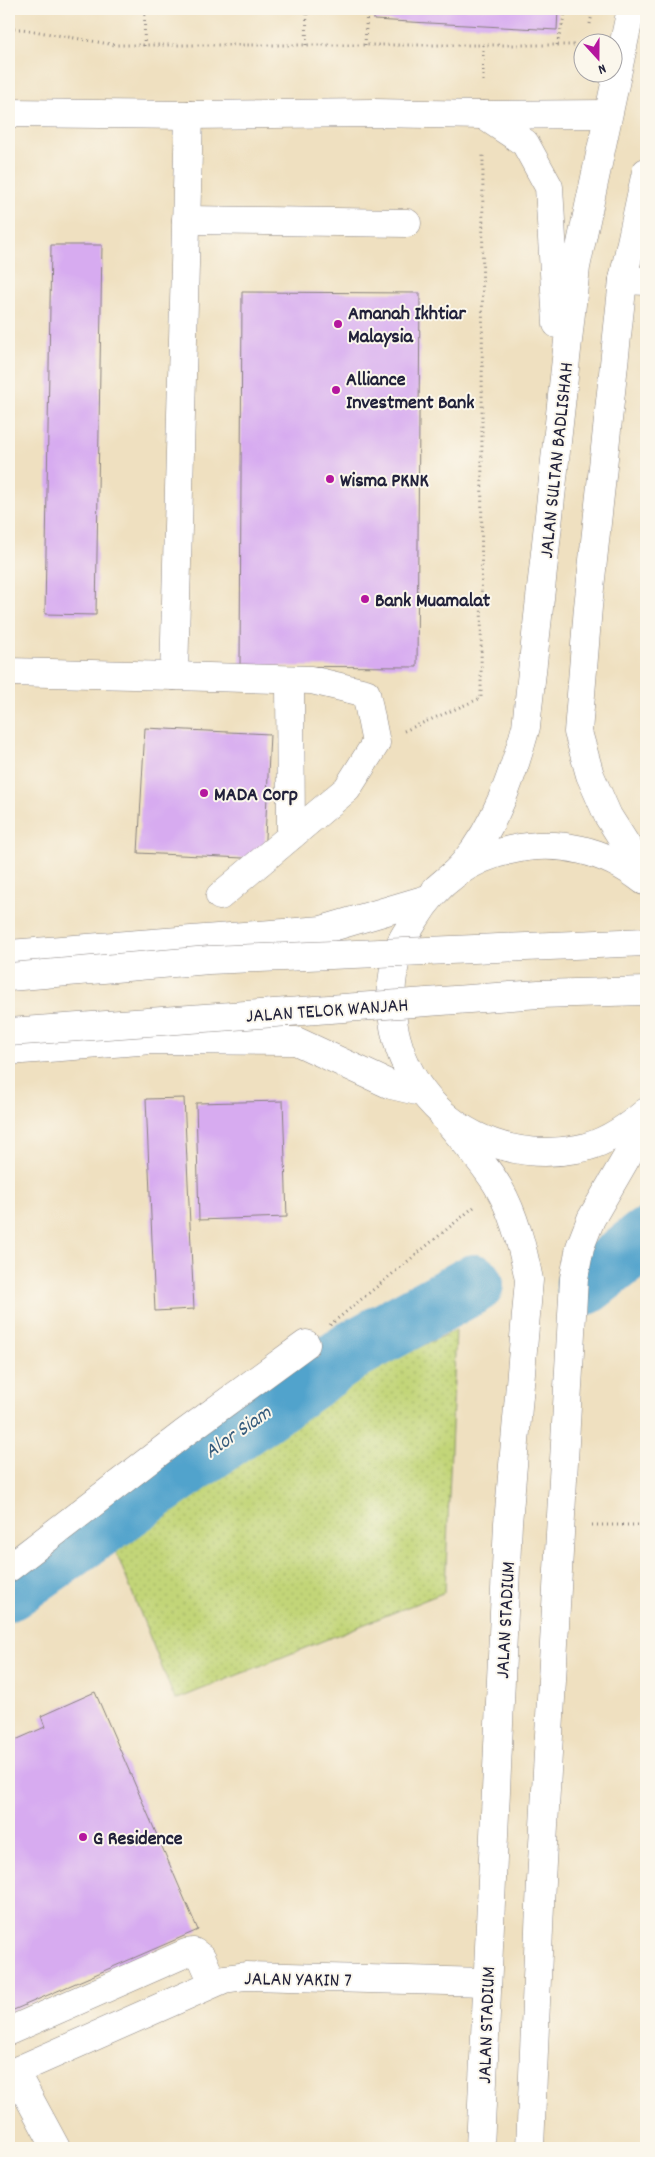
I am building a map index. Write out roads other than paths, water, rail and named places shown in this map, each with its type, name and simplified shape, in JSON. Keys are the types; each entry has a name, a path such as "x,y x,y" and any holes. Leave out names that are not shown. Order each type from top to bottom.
{"main road":[{"name":"JALAN SULTAN BADLISHAH","path":"432,894 464,863 484,832 512,772 526,727 576,267 631,9"},
{"path":"9,114 608,114"},
{"path":"174,676 189,115"},
{"path":"483,115 525,143 549,187 562,402"},
{"path":"646,172 634,281 588,607 578,732 590,775 608,816 646,876"},
{"path":"186,220 407,223"},
{"path":"9,672 311,680 366,693 376,743 347,789 220,896"},
{"path":"290,680 291,836"},
{"path":"646,883 630,869 598,854 565,846 530,845 496,853 464,867 432,894 400,944 390,995 397,1046 421,1092 444,1117 485,1141 531,1152 578,1149 622,1132 646,1112"},
{"path":"9,954 322,930 432,894"},
{"path":"9,977 209,960 646,942"},
{"name":"JALAN TELOK WANJAH","path":"9,1032 539,994 646,991"},
{"path":"9,1051 152,1040 296,1041 391,1085 421,1092"},
{"name":"JALAN STADIUM","path":"444,1117 499,1187 513,1219 524,1254 529,1280 508,1523 480,2148"},
{"path":"530,2148 540,1881 574,1278 580,1247 591,1220 646,1124"},
{"path":"9,1568 183,1434 306,1344"},
{"path":"9,2031 186,1952 194,1952 202,1958 213,1983"},
{"name":"JALAN YAKIN 7","path":"12,2073 224,1979 246,1976 487,1982"},
{"path":"12,2073 56,2148"}],"waterway":[{"name":"Alor Siam","path":"586,1285 646,1238"},
{"name":"Alor Siam","path":"9,1591 353,1350 474,1284"}],"place":[{"name":"Amanah Ikhtiar Malaysia","path":"338,324"},
{"name":"Alliance Investment Bank","path":"336,390"},
{"name":"Wisma PKNK","path":"330,479"},
{"name":"Bank Muamalat","path":"365,599"},
{"name":"MADA Corp","path":"204,793"},
{"name":"G Residence","path":"83,1837"}]}
